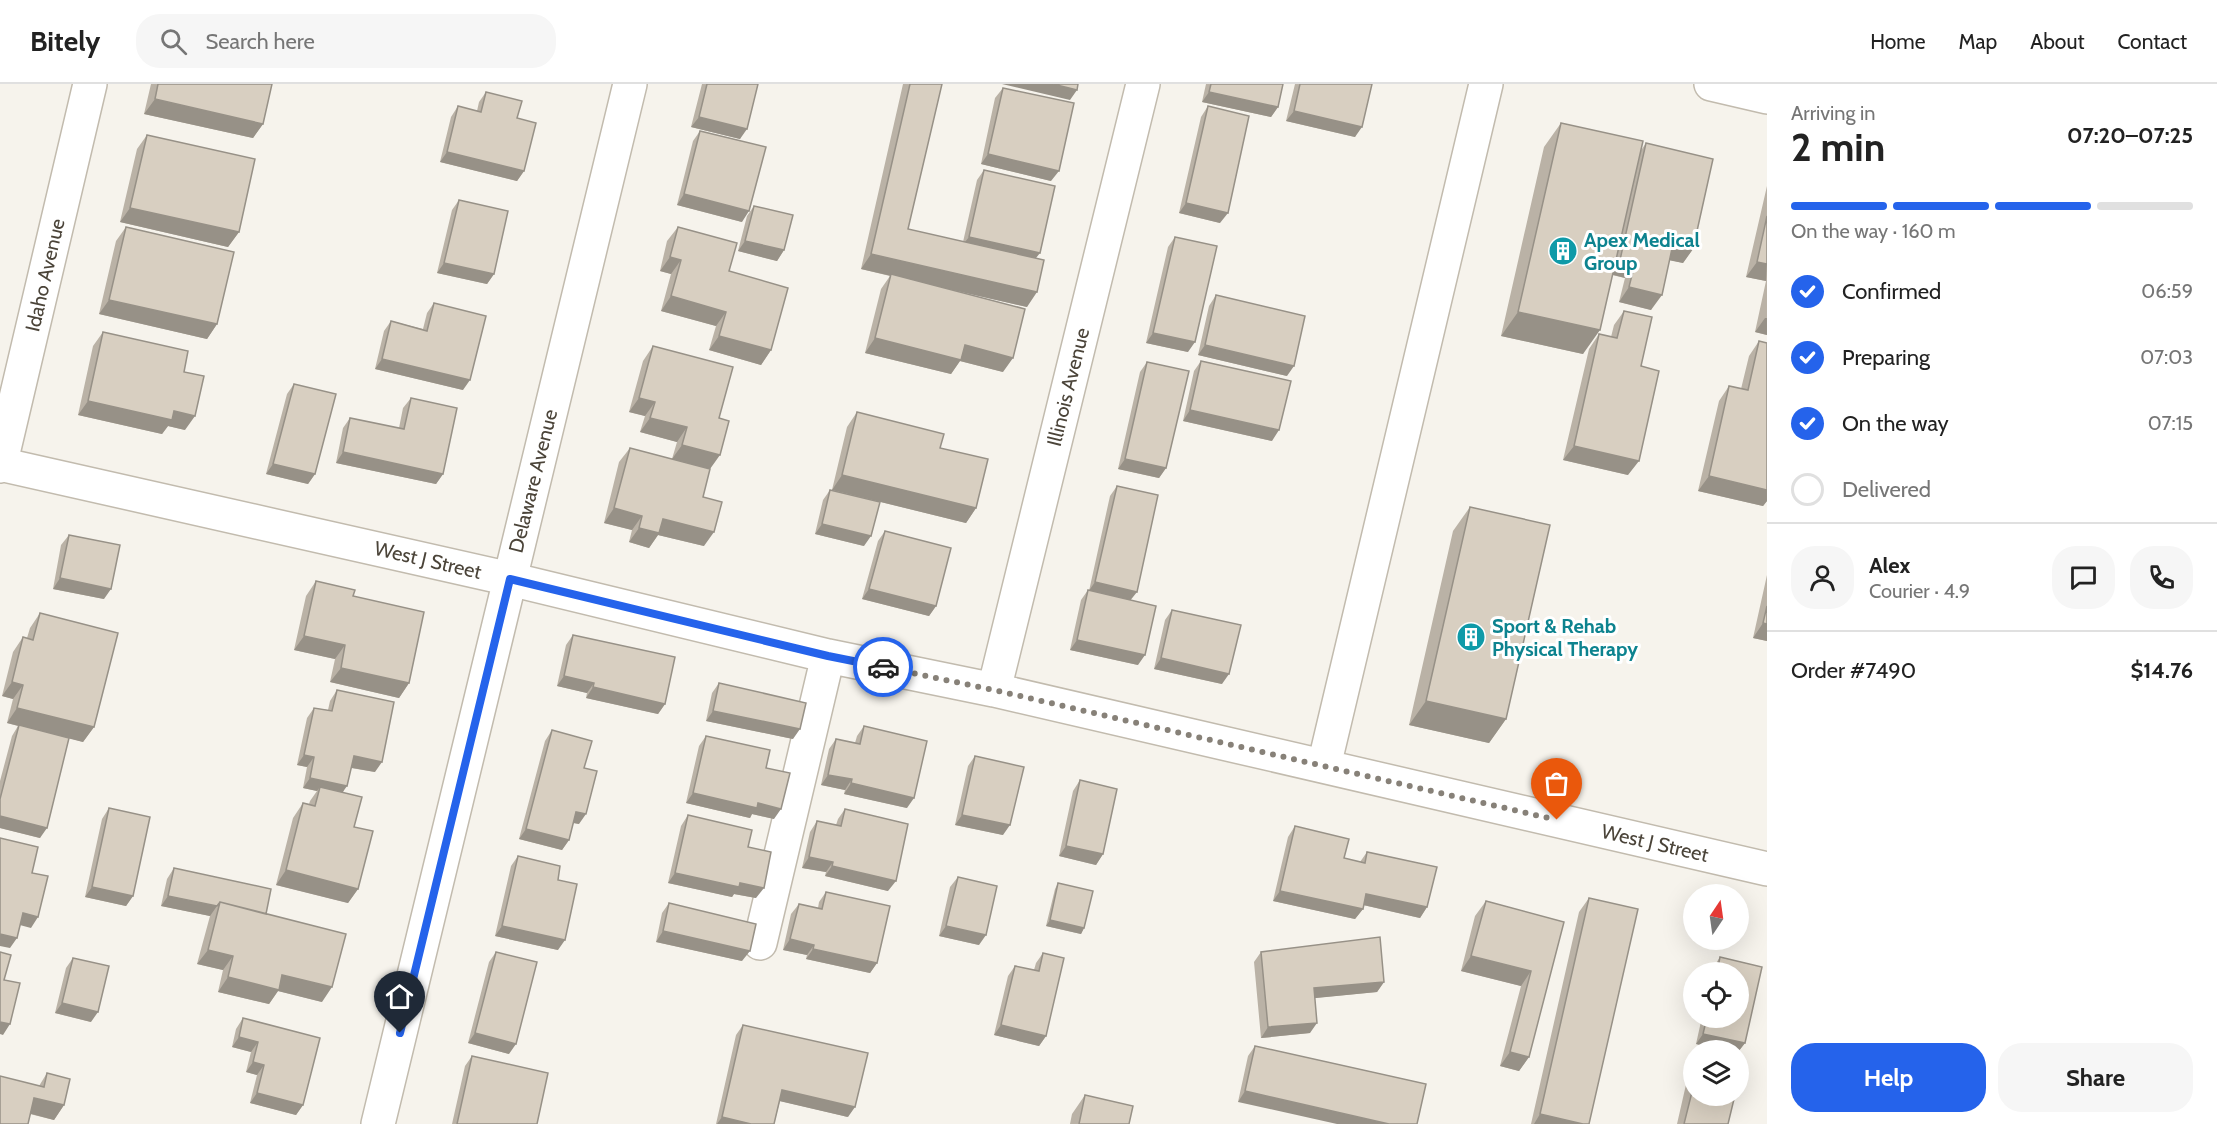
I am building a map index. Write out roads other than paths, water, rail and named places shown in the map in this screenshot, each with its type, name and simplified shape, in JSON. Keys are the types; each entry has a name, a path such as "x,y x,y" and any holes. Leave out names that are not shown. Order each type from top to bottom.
{"street":[{"name":"Idaho Avenue","path":"0,465 90,84"},
{"name":"Delaware Avenue","path":"378,1124 630,84"},
{"name":"Illinois Avenue","path":"994,690 1143,84"},
{"path":"1324,766 1485,84"},
{"path":"1711,84 1767,97"},
{"name":"West J Street","path":"0,465 510,579 828,656 994,690 1767,869"},
{"path":"760,943 828,656"}],"place":[{"name":"Apex Medical Group","path":"1563,251"},
{"name":"Sport & Rehab Physical Therapy","path":"1471,637"}]}
